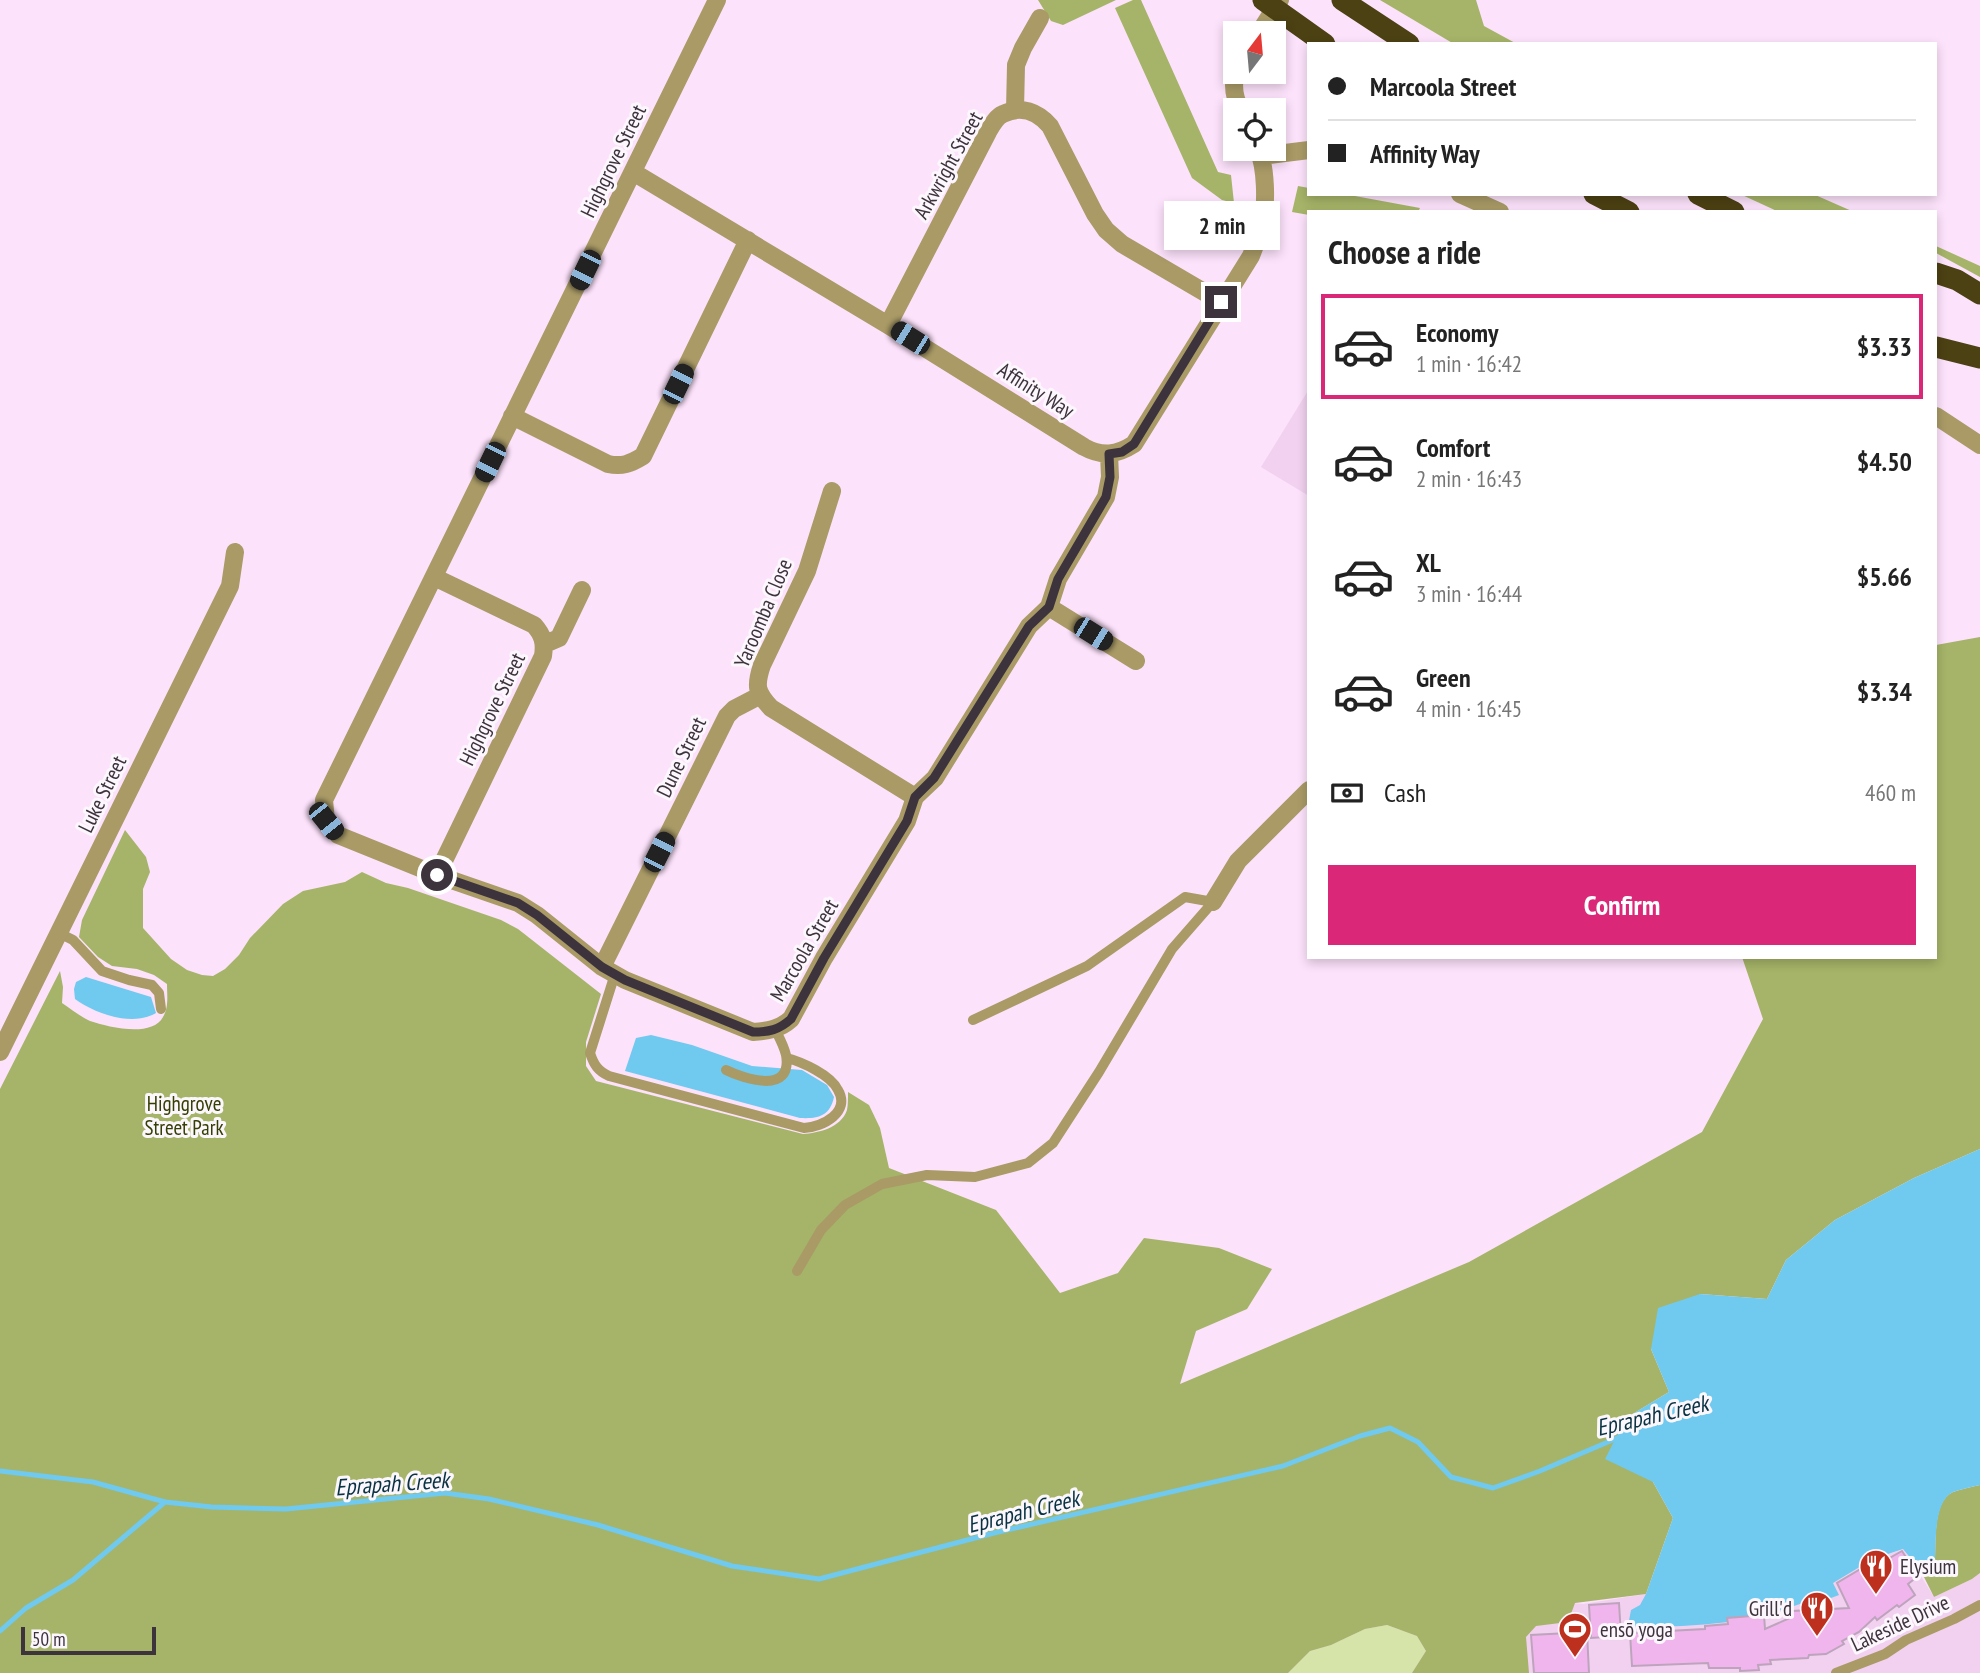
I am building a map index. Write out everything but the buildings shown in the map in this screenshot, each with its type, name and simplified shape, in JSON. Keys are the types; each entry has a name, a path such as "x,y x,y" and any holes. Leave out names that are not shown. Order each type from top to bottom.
{"highway":[{"path":"1342,0 1406,42"},
{"path":"1272,3 1322,42"},
{"path":"1598,196 1625,210"},
{"path":"1702,196 1730,210"},
{"path":"1937,273 1957,280 1980,294"},
{"path":"1937,347 1977,358"}],"street":[{"name":"Highgrove Street","path":"326,821 324,800 717,0"},
{"path":"1264,21 1272,3"},
{"path":"1015,110 1016,65 1040,18"},
{"name":"Arkwright Street","path":"888,325 988,132 1001,114 1015,110 1041,115 1050,126 1106,230 1122,244 1221,302"},
{"path":"1286,151 1307,150"},
{"path":"1109,454 1122,452 1134,444 1251,256 1263,223 1264,183 1261,161"},
{"name":"Affinity Way","path":"633,172 1094,453 1109,454"},
{"path":"1464,196 1496,210"},
{"path":"512,416 608,464 620,466 643,456 748,240"},
{"path":"1937,417 1980,445"},
{"name":"Marcoola Street","path":"326,821 338,835 437,875 518,903 609,970 753,1032 782,1027 791,1019 824,958 907,821 915,797 934,778 1029,626 1049,607 1058,579 1106,497 1110,477 1109,454"},
{"name":"Yaroomba Close","path":"832,491 807,571 756,680 760,696 771,708 915,797"},
{"name":"Luke Street","path":"0,1052 230,586 235,552"},
{"name":"Highgrove Street","path":"434,577 534,625 545,645 543,656 437,875"},
{"path":"545,645 559,638 582,590"},
{"path":"1049,607 1136,661"},
{"name":"Dune Street","path":"609,970 727,716 734,709 760,696"},
{"path":"1213,902 1238,861 1307,792"}],"lane":[{"path":"972,1020 1087,967 1185,897 1213,902"},
{"path":"797,1271 821,1230 845,1205 881,1184 927,1175 975,1177 1028,1163 1053,1143 1100,1072 1172,950 1213,902"},
{"path":"59,933 73,940 102,971 152,985 159,993 161,1009"},
{"path":"609,970 590,1053 599,1071 609,1076 804,1128 816,1128 825,1124 839,1107 841,1097 838,1089 832,1081 799,1061 787,1058"},
{"path":"726,1070 757,1082 770,1082 779,1078 784,1072 787,1058 775,1029"},
{"name":"Lakeside Drive","path":"1836,1673 1885,1654 1906,1640 1980,1605"}],"shaded area":[{"path":"1307,392 1307,495 1261,467"},
{"path":"1904,1549 1934,1597 1980,1573 1980,1673 1166,1673 1559,1602 1583,1604 1646,1594 1832,1583 1873,1559"}],"green space":[{"path":"1038,0 1116,0 1063,25 1051,21"},
{"path":"1133,0 1141,0 1218,172 1231,175 1234,203 1222,200 1192,178 1115,8"},
{"path":"1380,0 1476,0 1484,26 1513,42 1451,42"},
{"path":"1298,186 1307,188 1307,196 1355,196 1420,208 1307,210 1307,215 1292,212"},
{"path":"1744,196 1818,196 1849,210 1775,210"},
{"path":"1937,246 1980,266 1980,277 1937,254"},
{"name":"Highgrove Street Park","path":"1980,637 1980,1149 1914,1178 1835,1220 1786,1260 1767,1299 1700,1294 1651,1349 1669,1392 1626,1418 1653,1482 1673,1518 1646,1594 1575,1603 1568,1622 1536,1626 1526,1637 1529,1673 1412,1673 1426,1651 1417,1636 1387,1625 1365,1629 1331,1645 1310,1651 1288,1673 0,1673 0,1089 60,971 62,1003 90,1021 118,1028 140,1029 157,1023 165,1013 167,984 154,975 137,969 112,966 98,957 79,937 82,920 125,830 146,857 150,872 143,889 143,928 171,959 187,970 213,976 239,955 250,938 283,904 303,891 345,882 362,872 386,883 501,920 518,929 601,994 586,1042 586,1066 596,1081 803,1134 822,1131 840,1121 847,1110 848,1092 869,1105 880,1128 889,1168 996,1210 1060,1293 1118,1273 1144,1238 1219,1248 1272,1269 1247,1309 1196,1331 1180,1384 1469,1262 1702,1132 1763,1019 1743,959 1937,959 1937,645"},
{"path":"1980,1485 1980,1573 1934,1597 1921,1571 1935,1558 1937,1522 1942,1504 1953,1492"},
{"path":"1387,1625 1417,1636 1426,1651 1412,1673 1288,1673 1310,1651 1331,1645 1365,1629"}],"water":[{"path":"86,977 151,997 156,1013 125,1019 93,1009 75,999 76,982"},
{"path":"651,1035 692,1045 752,1066 802,1070 827,1085 834,1097 832,1103 822,1115 800,1118 625,1071 636,1038"},
{"path":"1980,1149 1980,1485 1953,1492 1942,1504 1937,1522 1935,1559 1921,1571 1903,1549 1873,1559 1833,1583 1839,1595 1831,1598 1823,1596 1750,1618 1697,1625 1628,1626 1631,1610 1640,1605 1646,1594 1673,1518 1653,1482 1605,1459 1626,1418 1669,1392 1651,1349 1658,1308 1700,1294 1767,1299 1786,1260 1835,1220 1914,1178"}],"waterway":[{"name":"Eprapah Creek","path":"0,1471 93,1482 165,1502 212,1507 286,1509 445,1493 489,1499 598,1525 732,1566 819,1579 994,1533 1283,1466 1360,1436 1390,1428 1418,1442 1451,1477 1493,1488 1622,1436"},
{"path":"0,1631 26,1608 73,1580 165,1502"}],"place":[{"name":"Elysium","path":"1876,1596"},
{"name":"Grill'd","path":"1817,1638"},
{"name":"ensō yoga","path":"1575,1659"}],"route":[{"path":"437,875 518,903 602,967 625,980 753,1032 766,1032 782,1027 791,1019 824,958 892,847 907,821 915,797 934,778 1029,626 1049,607 1058,579 1106,497 1110,477 1109,454 1122,452 1134,444 1221,302"}]}
